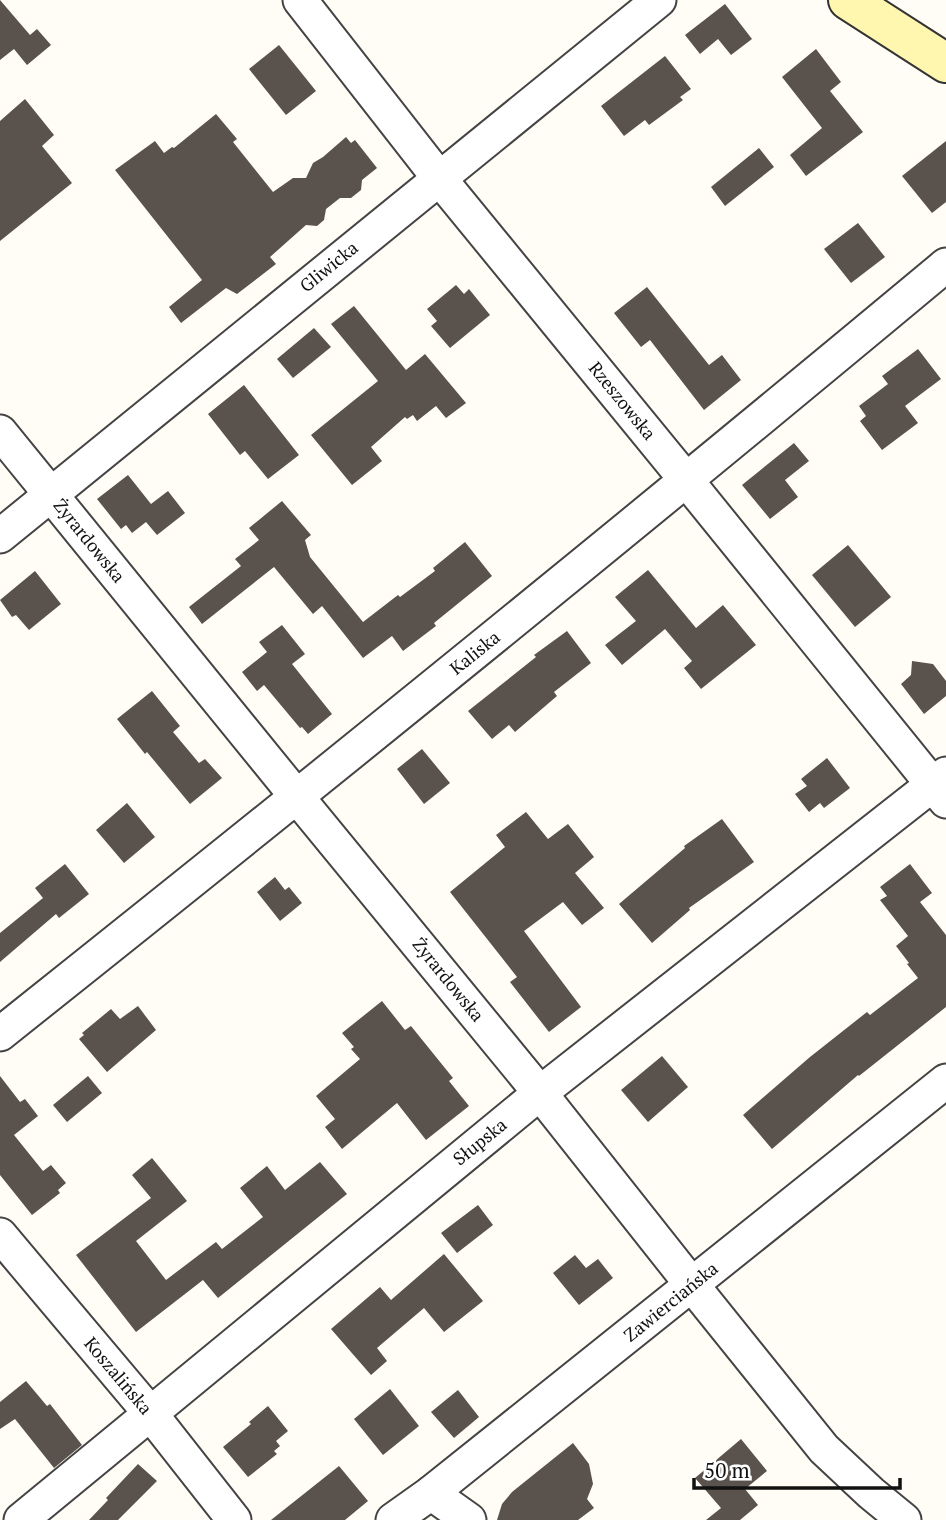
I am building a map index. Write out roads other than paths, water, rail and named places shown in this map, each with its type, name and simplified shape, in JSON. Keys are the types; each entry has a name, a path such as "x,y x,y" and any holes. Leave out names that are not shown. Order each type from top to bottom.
{"street":[{"name":"Rzeszowska","path":"300,0 439,178 942,787"},
{"name":"Gliwicka","path":"0,536 659,0"},
{"path":"848,0 946,63"},
{"name":"Kaliska","path":"0,1034 687,481 946,265"},
{"name":"Żyrardowska","path":"0,432 540,1093 824,1449 904,1520"},
{"name":"Słupska","path":"21,1520 540,1093 942,787"},
{"name":"Zawierciańska","path":"393,1520 431,1493 946,1081"},
{"name":"Koszalińska","path":"0,1235 150,1413 234,1520"},
{"path":"431,1493 469,1520"}]}
